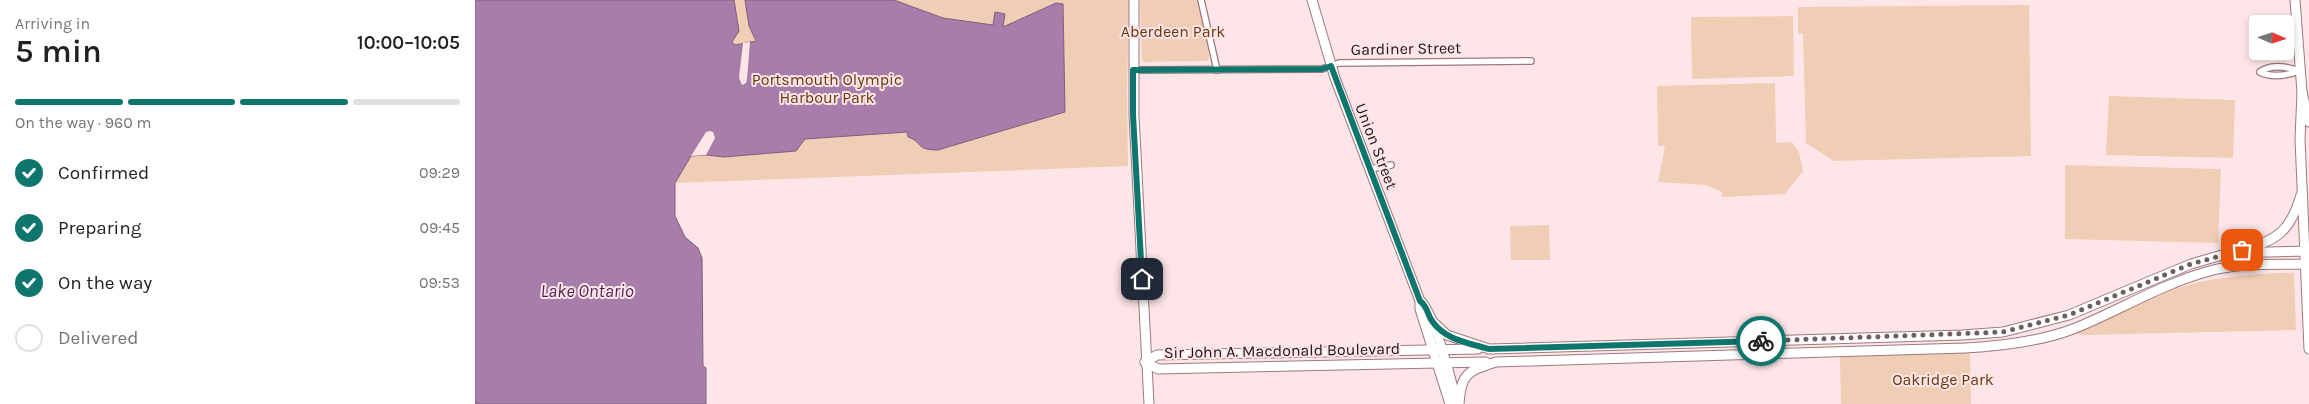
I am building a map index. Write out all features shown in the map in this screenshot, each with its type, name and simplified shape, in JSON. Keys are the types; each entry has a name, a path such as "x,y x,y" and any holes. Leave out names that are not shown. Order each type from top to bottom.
{"main road":[{"path":"1134,0 1133,70 1136,171 1145,362 1149,404"},
{"name":"Union Street","path":"1312,0 1331,66 1420,301 1419,309 1437,350 1450,404"},
{"path":"2295,0 2302,92 2309,122"},
{"path":"2302,92 2300,139 2308,264 2309,349"},
{"path":"2229,253 2269,242 2279,235 2291,223 2303,185"},
{"path":"2229,253 2307,251"},
{"name":"Sir John A. Macdonald Boulevard","path":"1145,362 1157,355 1489,349 1963,335 2003,332 2069,315 2191,264 2229,253"},
{"name":"Sir John A. Macdonald Boulevard","path":"1145,362 1159,369 1602,359 1965,348 2006,345 2072,329 2182,280 2207,272 2233,266 2308,264"},
{"name":"Union Street","path":"1420,301 1425,305 1432,321 1437,350"},
{"path":"1432,321 1448,336 1489,349"},
{"path":"1458,404 1460,384 1463,380 1474,369 1496,362"},
{"name":"Union Street","path":"1441,363 1458,404"}],"street":[{"path":"1201,0 1217,70"},
{"name":"Gardiner Street","path":"1133,70 1322,69 1339,63 1531,61"},
{"path":"2289,67 2300,71 2286,75 2266,75 2260,72 2265,68 2289,67"},
{"path":"1370,169 1391,165"}],"green space":[{"name":"Portsmouth Olympic Harbour Park","path":"734,0 1129,0 1128,166 675,183 698,144 733,47 732,42 738,31"},
{"name":"Aberdeen Park","path":"1140,0 1198,0 1209,56 1208,61 1144,62 1142,60"},
{"path":"2029,5 2031,156 1834,161 1806,143 1803,34 1798,33 1798,7"},
{"path":"1793,16 1794,76 1692,79 1691,17"},
{"path":"1775,83 1776,143 1792,142 1799,152 1803,171 1785,194 1722,197 1722,192 1706,185 1658,182 1665,146 1658,146 1657,86"},
{"path":"2109,96 2235,100 2233,158 2106,155"},
{"path":"2065,165 2221,169 2218,243 2065,239"},
{"path":"1549,225 1550,260 1511,260 1510,226"},
{"path":"2294,273 2296,330 2085,335 2074,333 2147,300 2192,284 2223,278"},
{"name":"Oakridge Park","path":"1970,352 1971,404 1841,404 1840,357"}],"water":[{"name":"Lake Ontario","path":"475,0 734,0 739,31 732,42 735,45 756,41 749,26 745,0 894,0 943,18 993,25 995,12 1005,14 1003,27 1056,3 1063,4 1065,112 938,150 922,147 908,137 907,132 805,139 796,151 724,157 691,156 675,183 675,216 685,237 698,248 702,258 703,366 706,368 706,404 475,404"}],"pier":[{"path":"750,42 747,79 746,83 742,85 739,78 743,43"},
{"path":"706,132 713,132 715,138 706,155 691,156"}],"way so far":[{"path":"1761,341 1963,335 2003,332 2041,324 2069,315 2191,264 2242,250"}],"route":[{"path":"1142,279 1133,115 1133,70 1322,69 1331,66 1420,301 1425,305 1432,321 1447,335 1459,341 1489,349 1761,341"}]}
